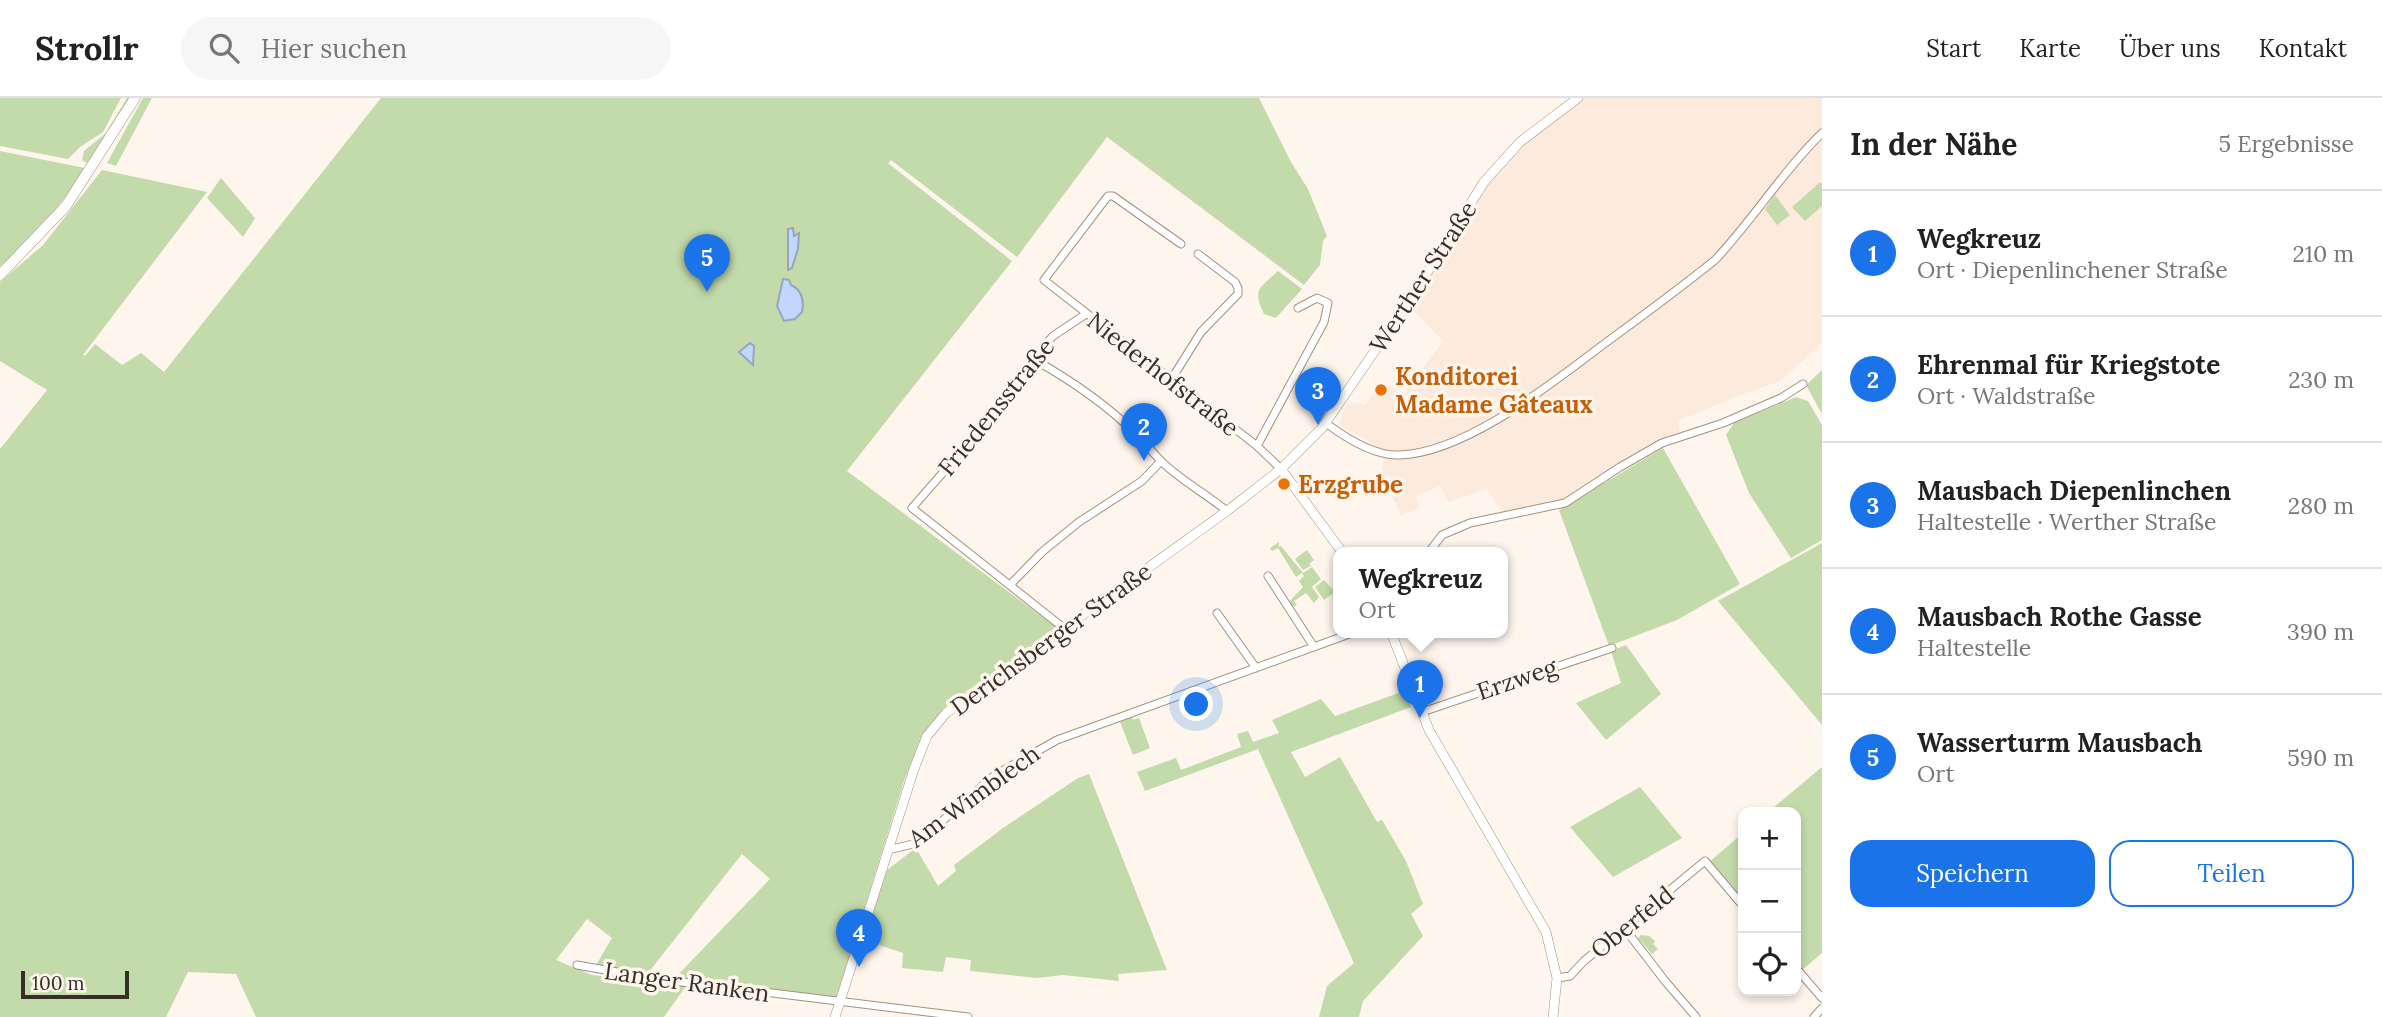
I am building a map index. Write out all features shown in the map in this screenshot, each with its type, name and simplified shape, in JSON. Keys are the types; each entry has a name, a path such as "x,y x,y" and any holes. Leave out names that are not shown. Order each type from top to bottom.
{"main road":[{"path":"0,275 66,206 135,98"}],"street":[{"name":"Werther Straße","path":"1281,469 1327,424 1484,182 1520,142 1578,98"},
{"path":"1327,424 1346,437 1372,449 1400,455 1438,447 1472,433 1504,415 1538,393 1715,260 1740,233 1793,163 1822,133"},
{"name":"Niederhofstraße","path":"1181,244 1113,196 1108,197 1044,280 1257,446 1281,469"},
{"path":"1171,380 1201,332 1238,294 1235,282 1198,254"},
{"path":"1257,446 1324,322 1328,303 1317,298 1298,308"},
{"name":"Friedensstraße","path":"1010,586 912,508 1028,375 1035,360 1053,336 1086,314"},
{"path":"1035,360 1073,381 1136,434 1193,489 1213,499 1227,511"},
{"path":"1433,547 1442,535 1463,525 1565,503 1662,443 1723,423 1781,398 1803,384"},
{"path":"1065,629 1010,586 1042,552 1079,522 1142,481 1161,461"},
{"path":"1281,469 1338,547"},
{"name":"Derichsberger Straße","path":"835,1017 920,751 936,724 962,701 1065,629 1281,469"},
{"path":"1268,576 1314,647"},
{"path":"1217,613 1256,668"},
{"name":"Am Wimblech","path":"888,849 916,844 995,775 1044,746 1339,638"},
{"path":"1393,638 1429,730 1546,932 1557,978 1551,1017"},
{"name":"Erzweg","path":"1422,712 1612,648"},
{"name":"Oberfeld","path":"1557,978 1570,976 1584,961 1705,862 1738,900"},
{"path":"1625,929 1696,1017"},
{"name":"Langer Ranken","path":"577,965 657,979 968,1017"},
{"path":"1801,974 1822,998"},
{"path":"1814,1017 1822,1008"}],"shaded area":[{"path":"1571,98 1822,98 1822,343 1781,381 1677,421 1680,431 1556,503 1503,513 1487,489 1448,502 1440,486 1416,496 1419,508 1400,516 1394,502 1391,476 1379,478 1384,461 1377,446 1339,424 1344,410 1351,402 1365,405 1383,381 1404,395 1443,341 1412,309 1479,181 1514,141"}],"green space":[{"path":"0,98 121,98 103,132 80,147 68,159 0,146"},
{"path":"127,98 130,98 93,161 87,163 82,160 84,151 106,133"},
{"path":"143,98 152,98 116,166 107,163"},
{"path":"381,98 1259,98 1291,162 1308,189 1327,236 1323,241 1320,265 1304,285 1107,137 1017,257 891,160 888,163 1012,261 847,471 1056,627 947,705 922,736 905,778 836,999 672,981 770,879 742,854 644,978 595,967 612,938 587,919 556,960 592,975 686,986 664,1017 256,1017 236,974 188,972 166,1017 0,1017 0,449 47,390 0,361 0,282 43,245 102,170 207,192 83,355 95,344 122,365 141,353 164,372"},
{"path":"0,151 85,168 85,173 32,238 0,266"},
{"path":"221,178 255,218 243,237 207,198"},
{"path":"1820,182 1822,206 1805,221 1792,207"},
{"path":"1775,195 1790,215 1777,225 1765,209"},
{"path":"1278,271 1302,289 1276,318 1264,314 1258,294 1262,286"},
{"path":"1822,370 1822,414 1806,385"},
{"path":"1796,397 1808,401 1822,425 1822,540 1791,558 1749,493 1726,435 1734,423"},
{"path":"1663,448 1740,584 1677,620 1609,646 1559,510"},
{"path":"1279,542 1279,547 1281,546 1303,573 1312,567 1321,579 1312,587 1319,597 1314,603 1306,593 1294,601 1297,605 1292,607 1289,602 1303,587 1299,581 1304,576 1302,573 1296,577 1278,548 1272,551 1270,548"},
{"path":"1822,543 1822,725 1718,601"},
{"path":"1307,550 1314,560 1309,564 1311,566 1303,570 1295,559"},
{"path":"1324,580 1333,593 1324,600 1315,587"},
{"path":"1626,645 1661,694 1606,740 1576,703 1621,683 1611,651"},
{"path":"1404,691 1411,707 1291,752 1305,777 1340,757 1377,822 1382,820 1406,861 1423,904 1411,914 1423,936 1363,1001 1359,1017 1319,1017 1327,986 1354,963 1258,749 1145,791 1137,772 1176,758 1181,770 1241,747 1237,734 1248,731 1253,742 1279,733 1272,720 1321,699 1335,716"},
{"path":"1132,717 1133,720 1139,718 1150,748 1133,755 1120,722"},
{"path":"1822,767 1822,953 1801,971 1801,807 1774,807"},
{"path":"1089,774 1167,970 1118,974 1119,981 1063,975 1037,978 970,971 971,960 946,957 943,972 902,968 903,953 864,940 887,870 916,848 938,886 956,871 954,865 1003,828 1078,778"},
{"path":"1640,787 1682,838 1613,877 1570,827"},
{"path":"1738,837 1738,896 1709,862"},
{"path":"1641,935 1649,936 1658,949 1652,954 1638,938"}],"water":[{"path":"793,228 794,236 799,233 798,249 792,268 788,270 788,229"},
{"path":"783,279 789,280 798,290 803,304 802,312 795,319 784,321 777,306"},
{"path":"750,343 754,346 753,365 739,352"}],"place":[{"name":"Wasserturm Mausbach","path":"707,292"},
{"name":"Konditorei Madame Gâteaux","path":"1381,390"},
{"name":"Mausbach Diepenlinchen","path":"1318,425"},
{"name":"Ehrenmal für Kriegstote","path":"1144,461"},
{"name":"Erzgrube","path":"1284,484"},
{"name":"Wegkreuz","path":"1420,718"},
{"name":"Mausbach Rothe Gasse","path":"859,967"}]}
